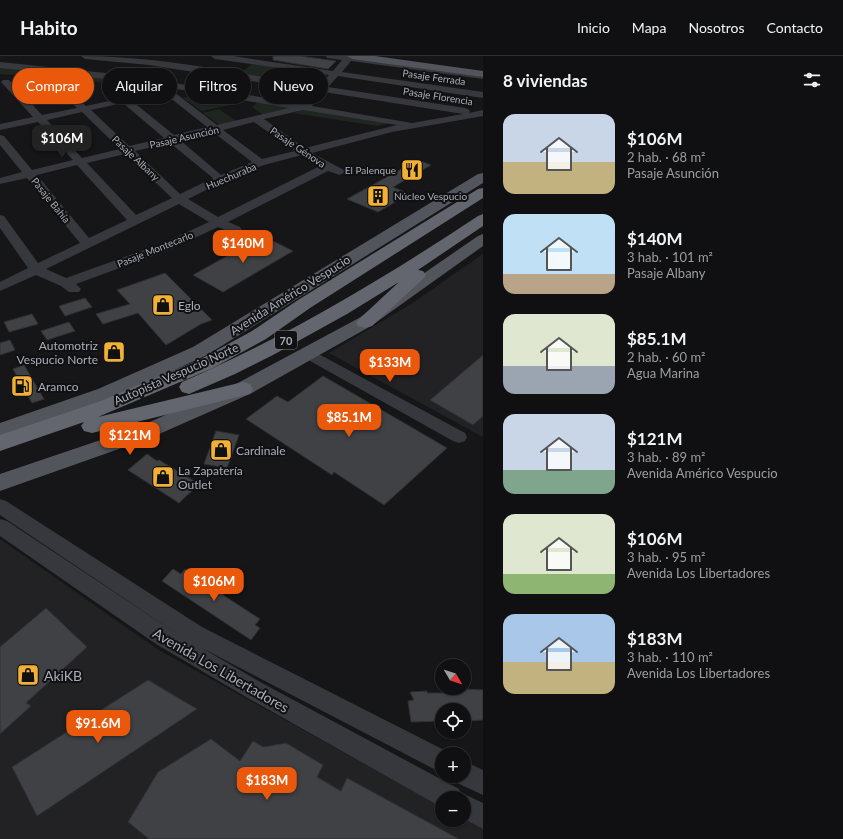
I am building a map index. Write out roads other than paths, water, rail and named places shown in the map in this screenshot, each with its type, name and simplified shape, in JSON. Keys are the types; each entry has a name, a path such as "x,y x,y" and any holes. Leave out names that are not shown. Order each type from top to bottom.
{"highway":[{"name":"Autopista Vespucio Norte","path":"0,443 105,406 206,364 259,335 304,304 483,192"},
{"name":"Autopista Vespucio Norte","path":"0,458 92,426 170,396 244,363 475,234 483,219"},
{"path":"365,322 475,234"},
{"path":"200,351 304,304"},
{"path":"92,426 243,389"}],"main road":[{"path":"377,56 483,71"},
{"path":"350,57 483,75"},
{"name":"Avenida Américo Vespucio","path":"0,430 36,420 98,397 141,379 200,351 483,177"},
{"path":"0,483 143,433 192,413 243,389 365,322"}],"street":[{"name":"Pasaje Florencia","path":"85,56 145,62 185,68"},
{"path":"138,68 153,56"},
{"name":"Pasaje Ferrada","path":"215,56 247,58 334,74 483,95"},
{"path":"330,56 350,57 436,71 483,75"},
{"path":"328,81 350,57"},
{"path":"237,68 247,58"},
{"path":"0,65 52,67 102,75"},
{"name":"Pasaje Albany","path":"52,67 53,80 179,199 218,222 236,230"},
{"path":"416,103 428,87 436,71"},
{"path":"3,82 40,119 135,221"},
{"name":"Pasaje Florencia","path":"328,90 482,114"},
{"path":"177,96 215,129 260,164"},
{"path":"251,97 394,120 412,125"},
{"path":"0,127 107,104"},
{"path":"131,104 220,179"},
{"name":"Pasaje Asunción","path":"0,181 306,106"},
{"name":"Huechuraba","path":"0,287 220,179 260,164 412,125 482,114"},
{"name":"Pasaje Génova","path":"257,119 303,152 327,167 340,172"},
{"name":"Pasaje Bahía","path":"0,138 88,244"},
{"name":"Pasaje Montecarlo","path":"36,270 71,287 165,247 327,167"},
{"path":"0,219 36,270"},
{"path":"308,354 459,437"},
{"name":"Avenida Los Libertadores","path":"0,506 195,634 435,757"},
{"name":"Avenida Los Libertadores","path":"0,526 163,637 254,690 437,791"},
{"path":"471,776 483,782"},
{"path":"471,810 483,816"}],"place":[{"name":"El Palenque","path":"412,170"},
{"name":"Núcleo Vespucio","path":"378,196"},
{"name":"Eglo","path":"163,305"},
{"name":"Automotriz Vespucio Norte","path":"114,352"},
{"name":"Aramco","path":"22,386"},
{"name":"Cardinale","path":"221,450"},
{"name":"La Zapatería Outlet","path":"163,477"},
{"name":"AkiKB","path":"28,675"}]}
